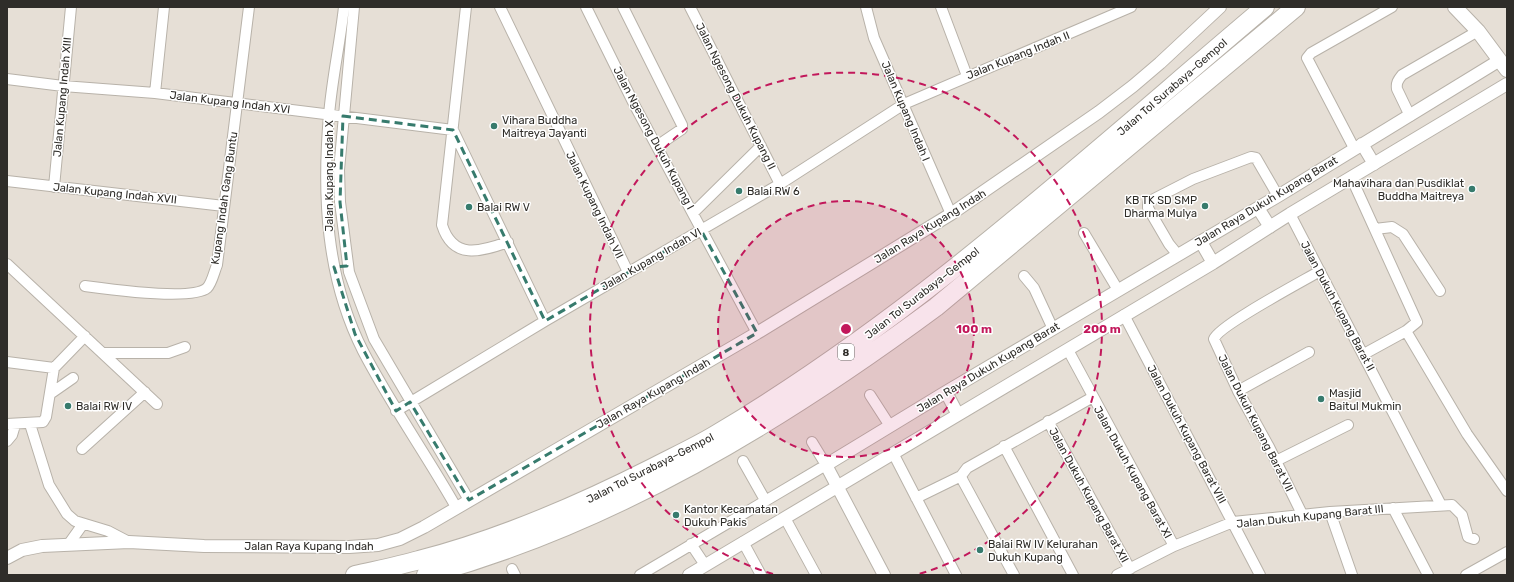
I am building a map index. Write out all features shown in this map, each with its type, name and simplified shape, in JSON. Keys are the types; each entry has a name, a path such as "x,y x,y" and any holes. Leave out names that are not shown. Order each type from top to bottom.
{"highway":[{"name":"Jalan Tol Surabaya–Gempol","path":"355,575 420,560 520,528 585,501 715,435 846,352 899,313 1104,146 1265,7"},
{"name":"Jalan Tol Surabaya–Gempol","path":"426,575 534,540 602,512 724,448 821,387 883,346 936,307 1296,7"}],"main road":[{"path":"1455,7 1478,31 1504,65"}],"street":[{"name":"Jalan Kupang Indah XIII","path":"54,186 71,7"},
{"path":"155,93 164,7"},
{"name":"Kupang Indah Gang Buntu","path":"85,286 171,294 200,291 208,286 217,262 249,7"},
{"path":"466,7 453,130 441,217 444,232 456,246 473,252 508,242"},
{"name":"Jalan Kupang Indah VII","path":"500,7 628,272"},
{"name":"Jalan Ngesong Dukuh Kupang I","path":"586,7 701,230 757,332"},
{"path":"623,7 682,125 682,129 657,146"},
{"name":"Jalan Ngesong Dukuh Kupang II","path":"690,7 780,184"},
{"name":"Jalan Kupang Indah I","path":"866,7 874,38 951,214"},
{"name":"Jalan Kupang Indah II","path":"904,104 1131,7"},
{"name":"Jalan Raya Kupang Indah","path":"7,558 22,550 42,546 128,542 204,546 349,547 378,545 400,539 418,530 757,332 951,214 1099,112 1133,86 1220,7"},
{"path":"1374,164 1358,146 1307,58 1311,53 1392,7"},
{"path":"944,8 967,76"},
{"path":"343,12 354,12"},
{"name":"Jalan Kupang Indah X","path":"343,12 329,114 327,222 334,267 355,334 396,411 436,471 456,507"},
{"name":"Jalan Kupang Indah X","path":"354,12 339,170 340,202 347,266 356,294 374,339 468,500"},
{"path":"1410,116 1396,85 1402,75 1439,52 1478,31"},
{"path":"336,61 348,63"},
{"name":"Jalan Raya Dukuh Kupang Barat","path":"640,575 1258,208 1358,146 1504,65"},
{"name":"Jalan Kupang Indah XVI","path":"7,78 63,86 155,93 453,130"},
{"path":"691,544 698,571 743,542 893,453 957,413 1068,350 1124,315 1213,263 1351,177 1507,84"},
{"name":"Jalan Kupang Indah VI","path":"396,411 545,321 780,184 904,104"},
{"path":"453,130 545,321"},
{"path":"693,212 761,146"},
{"path":"1178,255 1168,244 1148,208 1148,203 1150,201 1193,179 1252,157 1256,158 1278,196"},
{"path":"1351,177 1417,319 1416,323 1406,331 1364,354"},
{"name":"Jalan Kupang Indah XVII","path":"7,181 224,206"},
{"path":"1258,208 1270,227"},
{"name":"Jalan Dukuh Kupang Barat II","path":"1290,214 1364,354 1441,505"},
{"path":"1375,229 1392,227 1403,234 1440,291"},
{"path":"1084,233 1118,290"},
{"path":"1201,242 1213,263"},
{"path":"7,264 157,404"},
{"path":"334,267 347,266"},
{"name":"Jalan Dukuh Kupang Barat VII","path":"1302,514 1276,461 1238,391 1214,339 1218,333 1252,311 1320,272"},
{"path":"1024,276 1034,288 1053,329"},
{"name":"Jalan Dukuh Kupang Barat VIII","path":"1124,315 1260,575"},
{"path":"1406,331 1467,434 1507,491"},
{"path":"7,441 12,435 11,424 41,424 45,420 54,368 85,336"},
{"path":"103,353 173,353 185,348"},
{"name":"Jalan Dukuh Kupang Barat XI","path":"1068,350 1174,546"},
{"path":"1238,391 1309,352"},
{"path":"7,362 54,368"},
{"path":"50,394 73,378"},
{"path":"82,448 145,392"},
{"path":"946,392 957,413"},
{"path":"870,395 890,426"},
{"path":"916,498 964,472 1004,446 1093,397"},
{"name":"Jalan Dukuh Kupang Barat XII","path":"1048,421 1130,569"},
{"path":"30,424 46,475 55,496 67,514 82,524 108,531 128,542"},
{"path":"1276,461 1348,425"},
{"path":"812,442 838,486 884,575"},
{"path":"1004,446 1073,575"},
{"path":"893,453 956,575"},
{"path":"743,461 766,500"},
{"path":"964,472 1014,575"},
{"path":"1441,505 1452,505 1460,511 1465,522 1468,538 1474,539"},
{"name":"Jalan Dukuh Kupang Barat III","path":"1117,575 1174,546 1233,522 1302,514 1441,505"},
{"path":"1393,508 1428,575"},
{"path":"1330,512 1352,575"},
{"path":"785,518 816,575"},
{"path":"68,545 82,524"},
{"path":"743,542 761,575"},
{"path":"1467,575 1507,552"}],"highlighted area":[{"path":"343,116 453,130 545,321 701,230 757,333 469,500 410,402 396,411 355,334 334,267 347,266 340,202"}],"place":[{"name":"Vihara Buddha Maitreya Jayanti","path":"494,126"},
{"name":"Mahavihara dan Pusdiklat Buddha Maitreya","path":"1472,189"},
{"name":"Balai RW 6","path":"739,191"},
{"name":"KB TK SD SMP Dharma Mulya","path":"1205,206"},
{"name":"Balai RW V","path":"469,207"},
{"name":"Masjid Baitul Mukmin","path":"1321,399"},
{"name":"Balai RW IV","path":"68,406"},
{"name":"Kantor Kecamatan Dukuh Pakis","path":"676,515"},
{"name":"Balai RW IV Kelurahan Dukuh Kupang","path":"980,550"}]}
